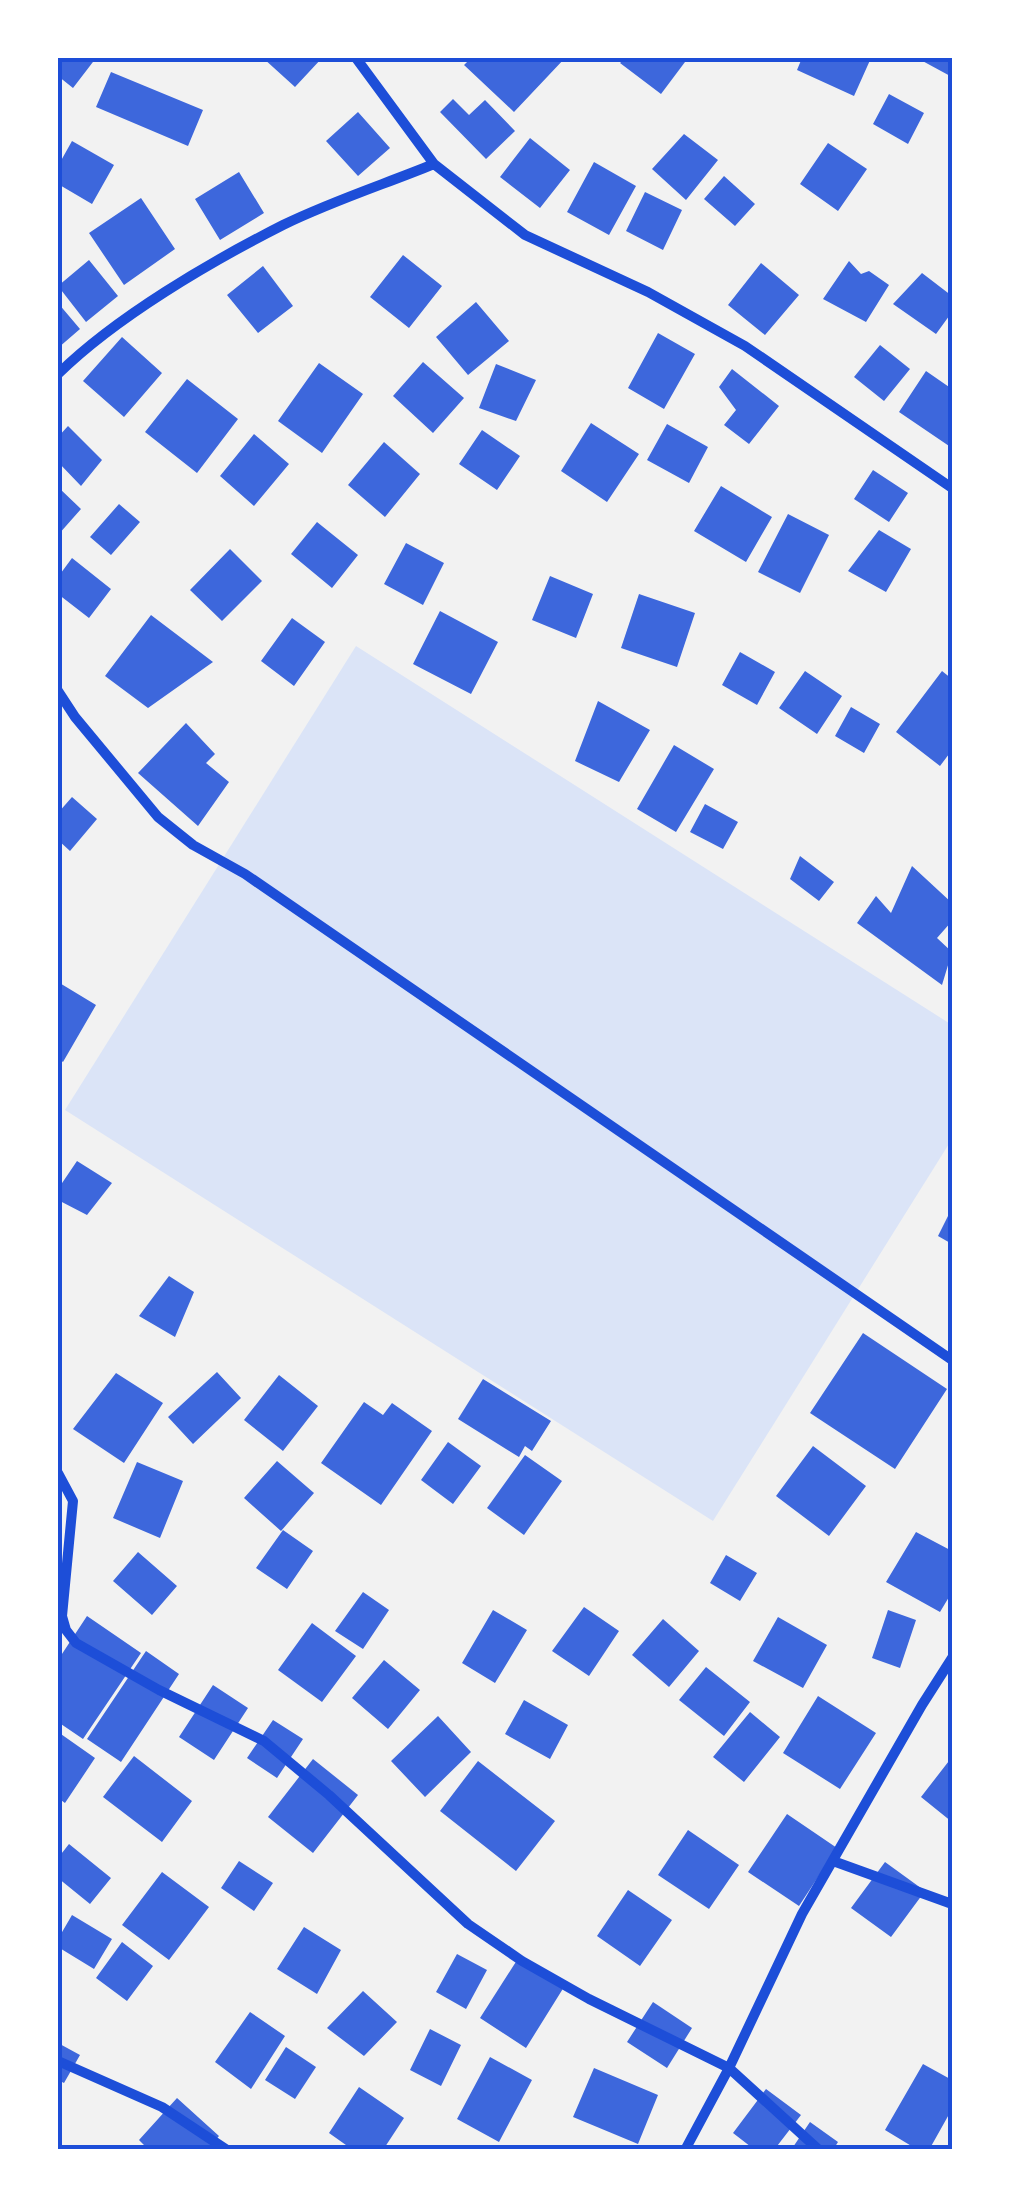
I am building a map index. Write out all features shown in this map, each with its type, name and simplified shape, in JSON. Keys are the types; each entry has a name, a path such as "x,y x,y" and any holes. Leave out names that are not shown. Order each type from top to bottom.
{"street":[{"path":"356,58 434,164 525,234 648,292 745,346 952,488"},
{"path":"58,374 90,343 168,292 284,225 434,164"},
{"path":"58,690 158,816 193,845 244,874 952,1360"},
{"path":"58,1473 73,1502 62,1635 159,1690 264,1741 329,1795 468,1924 589,2000 729,2068 819,2150"},
{"path":"685,2150 802,1914 952,1658"},
{"path":"833,1861 952,1904"},
{"path":"58,2061 162,2107 228,2150"}],"shaded area":[{"path":"356,646 952,1025 952,1139 713,1521 65,1110"}],"building":[{"path":"58,58 96,58 73,88 58,76"},
{"path":"263,58 322,58 295,87"},
{"path":"471,58 565,58 514,112 464,65"},
{"path":"625,58 688,58 661,94 620,63"},
{"path":"802,58 871,58 854,96 797,70"},
{"path":"917,58 952,58 952,77"},
{"path":"111,72 203,110 188,146 96,107"},
{"path":"889,94 924,113 908,144 873,124"},
{"path":"453,99 469,115 485,100 515,131 486,159 440,112"},
{"path":"358,112 390,148 358,176 326,141"},
{"path":"684,134 718,160 686,200 652,169"},
{"path":"530,138 570,170 540,208 500,177"},
{"path":"72,141 114,165 92,204 58,184 58,166"},
{"path":"828,143 867,169 838,211 800,184"},
{"path":"594,162 636,186 609,235 567,212"},
{"path":"239,172 264,213 220,240 195,199"},
{"path":"724,176 755,204 735,226 704,199"},
{"path":"645,192 682,210 663,250 626,231"},
{"path":"141,198 175,249 124,285 89,233"},
{"path":"403,255 442,286 409,328 370,297"},
{"path":"89,260 118,296 86,322 58,286"},
{"path":"849,261 861,274 869,271 889,285 866,322 823,299"},
{"path":"761,263 799,295 765,335 728,305"},
{"path":"263,266 293,306 258,333 227,295"},
{"path":"922,273 952,296 952,312 936,334 893,304"},
{"path":"476,302 509,341 468,375 436,337"},
{"path":"58,303 80,329 58,348"},
{"path":"658,333 695,354 664,409 628,388"},
{"path":"122,337 162,373 124,417 83,381"},
{"path":"880,345 910,369 884,401 854,377"},
{"path":"423,362 464,398 433,433 393,396"},
{"path":"319,363 363,394 322,453 278,421"},
{"path":"496,364 536,380 516,421 479,408"},
{"path":"732,369 779,406 749,444 724,425 736,410 719,387"},
{"path":"926,371 952,389 952,448 899,412"},
{"path":"187,379 238,419 197,473 145,432"},
{"path":"591,423 639,454 607,502 561,471"},
{"path":"667,424 708,447 689,483 647,460"},
{"path":"68,426 102,460 81,486 58,462 58,437"},
{"path":"482,430 520,456 497,490 459,464"},
{"path":"254,434 289,464 254,506 220,476"},
{"path":"384,442 420,474 385,517 348,485"},
{"path":"873,470 908,493 889,522 854,499"},
{"path":"721,486 772,517 746,562 694,531"},
{"path":"58,487 81,509 58,535"},
{"path":"119,504 140,522 111,555 90,537"},
{"path":"788,514 829,535 800,593 758,572"},
{"path":"317,522 358,555 332,588 291,554"},
{"path":"879,530 911,549 886,592 848,571"},
{"path":"406,543 444,563 423,605 384,584"},
{"path":"230,549 262,581 222,621 190,590"},
{"path":"72,558 111,589 89,618 58,594 58,577"},
{"path":"550,576 593,594 576,638 532,620"},
{"path":"639,594 695,613 677,667 621,648"},
{"path":"440,611 498,642 471,694 413,664"},
{"path":"151,615 213,662 148,708 105,676"},
{"path":"292,618 325,642 294,686 261,661"},
{"path":"740,652 775,672 757,705 722,685"},
{"path":"805,671 842,696 817,734 779,708"},
{"path":"942,671 952,679 952,750 940,766 896,732"},
{"path":"598,701 650,730 619,782 575,761"},
{"path":"851,707 880,724 864,753 835,736"},
{"path":"186,723 215,754 206,763 229,782 198,826 138,773"},
{"path":"674,745 714,769 676,832 637,809"},
{"path":"72,797 97,819 70,851 58,840 58,813"},
{"path":"705,804 738,822 723,849 690,832"},
{"path":"800,856 834,882 819,901 790,879"},
{"path":"912,866 952,903 952,921 937,938 952,952 942,985 857,923 876,896 891,913"},
{"path":"58,982 96,1005 63,1062 58,1058"},
{"path":"77,1161 112,1183 87,1215 58,1200 58,1189"},
{"path":"952,1208 952,1244 938,1236"},
{"path":"169,1276 194,1292 175,1337 139,1316"},
{"path":"863,1333 947,1389 895,1469 810,1413"},
{"path":"217,1372 241,1398 193,1444 168,1417"},
{"path":"116,1373 163,1403 124,1463 73,1429"},
{"path":"279,1375 318,1406 283,1451 244,1420"},
{"path":"483,1379 551,1421 532,1451 525,1446 519,1457 458,1419"},
{"path":"364,1402 383,1415 392,1403 432,1431 381,1505 321,1463"},
{"path":"448,1442 481,1466 453,1504 421,1480"},
{"path":"813,1446 866,1486 829,1536 776,1496"},
{"path":"525,1455 562,1481 524,1535 487,1508"},
{"path":"277,1461 314,1493 281,1531 244,1498"},
{"path":"137,1462 183,1481 160,1538 113,1518"},
{"path":"283,1530 313,1551 287,1589 256,1568"},
{"path":"916,1532 952,1551 952,1592 940,1612 886,1582"},
{"path":"138,1552 177,1586 152,1615 113,1581"},
{"path":"726,1555 757,1573 740,1601 710,1583"},
{"path":"363,1592 389,1610 363,1649 335,1631"},
{"path":"584,1607 619,1631 589,1676 552,1651"},
{"path":"493,1610 527,1630 495,1683 462,1663"},
{"path":"888,1610 916,1620 900,1668 872,1658"},
{"path":"87,1616 141,1653 83,1739 58,1722 58,1660"},
{"path":"778,1617 827,1645 803,1688 753,1661"},
{"path":"663,1619 699,1651 669,1687 632,1655"},
{"path":"312,1623 356,1656 322,1702 278,1670"},
{"path":"146,1651 179,1674 121,1762 87,1739"},
{"path":"384,1660 420,1690 388,1729 352,1698"},
{"path":"706,1667 750,1702 724,1736 679,1700"},
{"path":"213,1685 248,1708 214,1760 179,1737"},
{"path":"818,1696 876,1733 840,1789 783,1753"},
{"path":"524,1700 568,1725 550,1759 505,1734"},
{"path":"750,1712 780,1737 744,1782 713,1757"},
{"path":"438,1716 471,1752 425,1797 391,1761"},
{"path":"273,1720 303,1739 277,1778 247,1758"},
{"path":"58,1732 95,1758 65,1803 58,1798"},
{"path":"134,1756 192,1801 162,1842 103,1797"},
{"path":"952,1757 952,1822 921,1797"},
{"path":"313,1759 358,1795 313,1853 268,1817"},
{"path":"478,1761 555,1821 516,1871 440,1811"},
{"path":"787,1814 837,1848 799,1906 748,1872"},
{"path":"688,1830 739,1865 709,1909 658,1875"},
{"path":"69,1844 111,1878 90,1904 58,1878 58,1858"},
{"path":"239,1861 273,1883 254,1911 221,1888"},
{"path":"885,1862 925,1891 891,1937 851,1908"},
{"path":"162,1872 209,1907 169,1960 122,1925"},
{"path":"628,1890 672,1920 640,1966 597,1936"},
{"path":"72,1915 112,1939 94,1969 58,1947 58,1939"},
{"path":"304,1927 341,1950 317,1994 277,1969"},
{"path":"122,1942 153,1966 127,2001 96,1978"},
{"path":"457,1954 487,1970 466,2009 436,1992"},
{"path":"519,1957 564,1987 526,2048 480,2018"},
{"path":"363,1991 397,2022 364,2056 327,2028"},
{"path":"653,2002 692,2028 667,2068 627,2042"},
{"path":"250,2012 285,2036 251,2089 215,2062"},
{"path":"430,2029 461,2045 441,2086 410,2070"},
{"path":"58,2043 80,2055 64,2083 58,2080"},
{"path":"286,2047 316,2067 295,2099 265,2080"},
{"path":"490,2057 532,2080 499,2142 457,2119"},
{"path":"923,2064 952,2080 952,2109 929,2150 918,2150 885,2130"},
{"path":"594,2068 658,2095 638,2144 573,2117"},
{"path":"359,2087 404,2118 383,2150 353,2150 329,2133"},
{"path":"766,2089 801,2115 774,2150 755,2150 733,2133"},
{"path":"177,2098 219,2136 207,2150 149,2150 139,2140"},
{"path":"810,2122 838,2142 833,2150 791,2150"}]}
